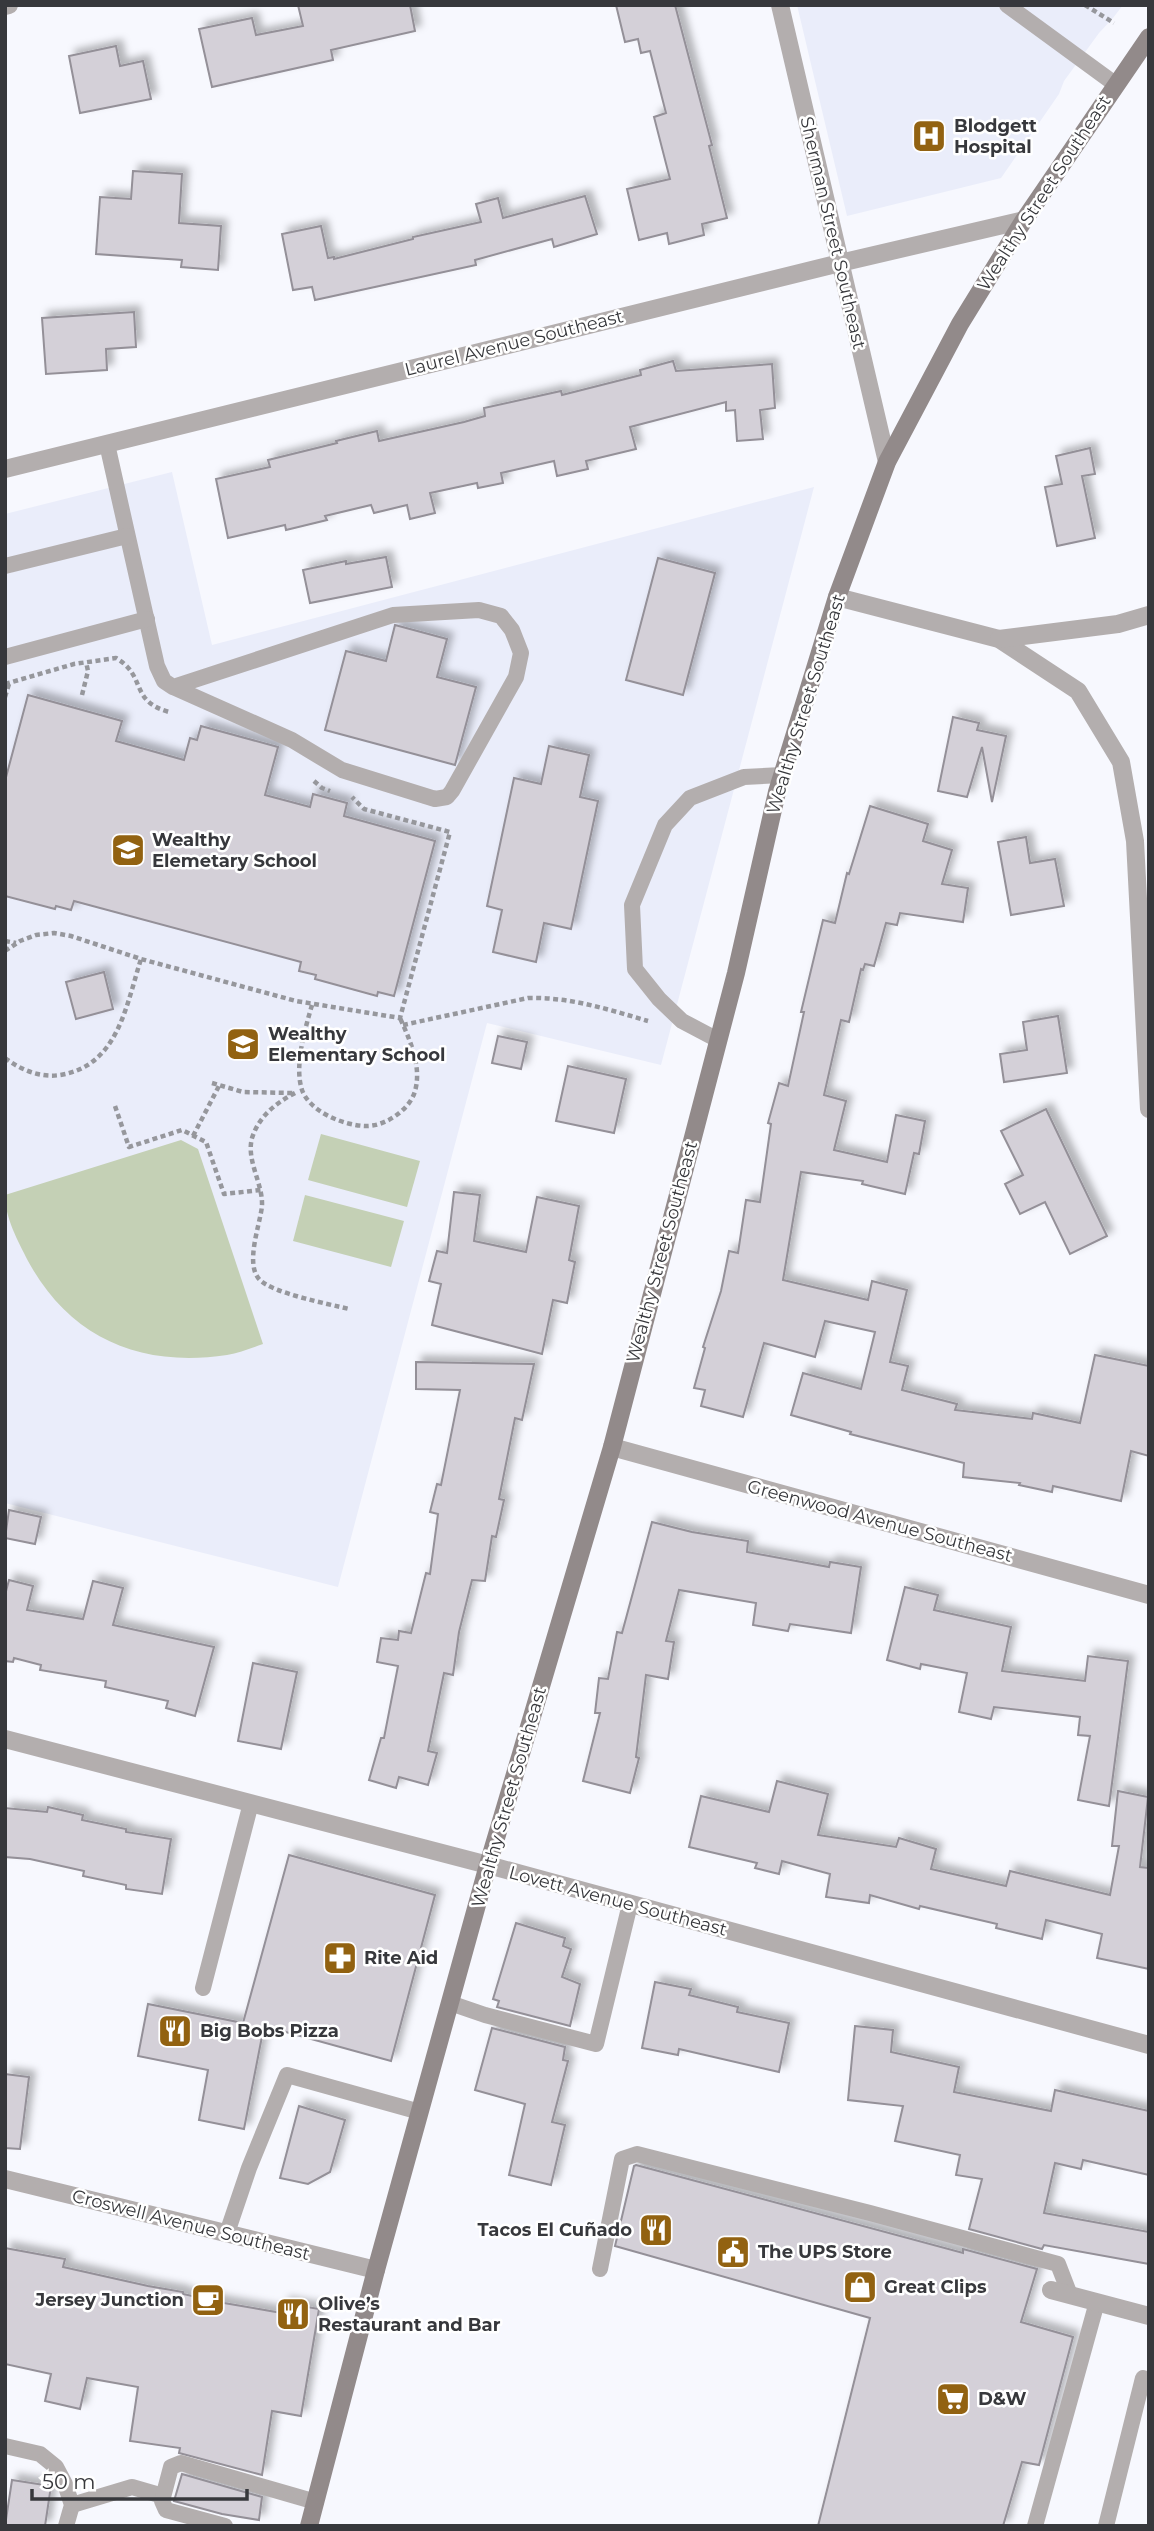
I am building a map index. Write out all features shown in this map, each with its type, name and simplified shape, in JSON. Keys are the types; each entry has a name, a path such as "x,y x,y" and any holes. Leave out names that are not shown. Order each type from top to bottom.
{"main road":[{"name":"Wealthy Street Southeast","path":"309,2526 376,2270 488,1865 612,1447 718,1040 782,775 837,597 887,461 960,324 1024,220 1115,83 1149,37"}],"street":[{"name":"Sherman Street Southeast","path":"780,5 887,461"},
{"name":"Laurel Avenue Southeast","path":"5,470 1024,220"},
{"path":"837,597 999,639 1078,691 1121,762 1135,841 1149,1109"},
{"path":"999,639 1118,624 1149,615"},
{"name":"Greenwood Avenue Southeast","path":"612,1447 1149,1595"},
{"name":"Lovett Avenue Southeast","path":"5,1739 488,1865 1149,2045"},
{"name":"Croswell Avenue Southeast","path":"5,2179 376,2270"},
{"path":"1051,2290 1149,2316"}],"lane":[{"path":"1007,5 1115,83"},
{"path":"107,444 158,666 164,681 173,687 292,740 342,770 435,799 447,797 452,791 516,677 521,653 512,630 502,616 480,610 393,615 173,687"},
{"path":"5,566 127,536"},
{"path":"5,657 146,619"},
{"path":"718,1040 682,1021 659,999 635,969 632,905 665,825 690,798 744,777 782,775"},
{"path":"203,1988 251,1803"},
{"path":"450,2003 596,2045 631,1904"},
{"path":"228,2234 249,2168 287,2075 420,2112"},
{"path":"600,2269 622,2159 637,2154 1058,2264 1070,2295"},
{"path":"1035,2526 1097,2302"},
{"path":"1106,2526 1143,2378 1149,2380"},
{"path":"5,2446 40,2455 56,2468 72,2505 66,2526"},
{"path":"225,2526 166,2510 162,2501 171,2467 181,2463 316,2502"},
{"path":"72,2505 132,2487 163,2496"}],"path":[{"path":"1085,5 1114,23"},
{"path":"82,695 88,671 86,662"},
{"path":"5,697 9,683"},
{"path":"312,1004 301,1055 303,1092 309,1103 327,1116 365,1126 378,1124 402,1111 415,1093 417,1077 410,1041 400,1018 450,832"},
{"path":"5,951 36,935 54,933 312,1004 400,1018"},
{"path":"5,941 17,943"},
{"path":"5,1058 22,1069 39,1075 55,1076 87,1067 101,1057 119,1029 141,959"},
{"path":"403,1025 515,1001 546,998 587,1003 650,1021"},
{"path":"212,1083 257,1093 303,1092"},
{"path":"194,1136 219,1086"},
{"path":"295,1093 270,1110 252,1138 252,1158 261,1190 262,1207 253,1265 258,1278 278,1290 349,1309"},
{"path":"116,1105 129,1147 182,1130 206,1142 224,1194 261,1190"}],"shaded area":[{"name":"Blodgett Hospital","path":"797,5 1123,5 1064,81 1059,94 1001,178 847,216"},
{"name":"Wealthy Elementary School","path":"172,472 212,645 814,487 661,1065 487,1023 338,1587 5,1503 5,514"}],"green space":[{"path":"321,1134 420,1161 407,1207 308,1180"},
{"path":"181,1140 198,1149 263,1344 232,1354 195,1358 165,1357 111,1342 86,1328 45,1288 20,1245 7,1212 5,1195"},
{"path":"305,1195 404,1221 391,1267 293,1241"}],"building":[{"path":"298,5 410,5 415,31 331,50 333,60 212,87 199,29 252,18 256,35 303,26"},
{"path":"616,5 675,5 712,145 709,146 727,218 702,224 704,235 669,244 667,233 639,240 627,189 670,179 654,117 666,113 650,51 641,53 638,39 625,42"},
{"path":"116,46 120,66 143,61 151,99 80,113 69,56"},
{"path":"133,171 182,174 179,223 221,226 218,270 181,267 182,260 96,254 100,197 131,199"},
{"path":"585,196 597,234 554,247 552,239 475,260 476,265 315,300 312,287 293,290 282,234 321,226 328,258 334,259 481,222 476,204 498,198 503,218"},
{"path":"134,312 136,347 106,349 107,370 46,374 42,318"},
{"path":"673,361 676,371 772,364 775,408 760,410 763,439 737,441 735,410 726,411 726,402 630,427 636,449 586,461 588,469 557,476 554,461 501,473 503,483 478,488 477,483 430,493 435,513 410,519 407,505 374,513 371,505 325,516 327,520 286,530 285,525 228,538 216,479 270,467 268,460 377,431 379,441 464,422 485,416 484,408 561,391 562,395 641,375 640,370"},
{"path":"1090,448 1095,474 1082,476 1095,538 1057,546 1045,487 1062,484 1056,456"},
{"path":"386,557 392,587 310,603 303,570 346,561 346,564"},
{"path":"658,558 715,573 683,695 626,680"},
{"path":"395,625 447,639 437,677 476,687 455,765 325,730 346,651 386,661"},
{"name":"Wealthy Elemetary School","path":"28,695 122,721 116,741 184,760 190,738 197,740 201,726 278,747 265,795 310,807 313,794 347,803 344,816 435,841 394,996 378,992 377,996 315,979 316,975 299,971 301,962 74,901 71,910 56,906 55,909 5,896 5,781"},
{"path":"953,717 979,723 977,730 1006,736 992,802 982,747 967,797 938,791"},
{"path":"549,746 589,755 580,797 598,801 571,929 544,923 536,962 493,952 502,910 487,906 514,778 541,784"},
{"path":"870,806 928,824 923,841 952,850 942,884 968,888 963,922 900,913 897,925 886,923 874,966 865,964 863,970 861,969 849,1022 841,1020 824,1095 846,1101 834,1150 887,1162 896,1115 925,1121 919,1154 914,1153 905,1194 862,1184 863,1181 801,1172 783,1280 868,1300 872,1281 907,1290 890,1362 908,1366 902,1390 957,1404 955,1410 1032,1419 1033,1413 1080,1423 1095,1355 1149,1366 1149,1456 1131,1451 1121,1501 1053,1486 1052,1492 1019,1485 1020,1483 963,1477 964,1463 850,1434 851,1432 791,1415 803,1373 861,1389 875,1332 825,1321 815,1357 764,1343 743,1417 701,1406 705,1390 694,1388 705,1348 703,1347 721,1291 729,1251 738,1253 746,1200 760,1202 771,1124 768,1123 779,1083 788,1086 804,1012 801,1012 823,920 835,923 847,873 849,874"},
{"path":"1026,837 1030,863 1055,859 1064,906 1011,915 998,842"},
{"path":"104,972 113,1009 76,1019 66,982"},
{"path":"1058,1016 1067,1073 1004,1082 1000,1054 1027,1050 1023,1022"},
{"path":"498,1036 527,1042 521,1069 492,1063"},
{"path":"568,1066 626,1079 614,1133 556,1121"},
{"path":"1046,1109 1107,1236 1070,1254 1045,1202 1020,1214 1005,1184 1023,1175 1001,1131"},
{"path":"454,1192 480,1195 474,1241 526,1252 537,1197 579,1206 569,1260 575,1262 567,1303 553,1300 542,1354 432,1325 441,1284 429,1281 437,1251 447,1253"},
{"path":"416,1362 534,1364 522,1420 515,1418 499,1499 504,1500 496,1537 492,1536 485,1581 472,1580 459,1632 453,1675 444,1673 428,1751 437,1753 428,1785 399,1777 396,1788 369,1780 381,1738 384,1738 398,1666 377,1662 381,1638 398,1640 399,1631 411,1633 426,1573 430,1574 438,1514 430,1512 437,1484 441,1485 460,1390 416,1389"},
{"path":"9,1510 41,1517 35,1544 5,1538"},
{"path":"652,1522 748,1541 747,1552 829,1567 830,1562 861,1567 851,1633 790,1624 788,1631 753,1625 756,1603 679,1590 666,1641 674,1642 668,1679 646,1675 636,1757 639,1758 630,1793 583,1781 600,1713 595,1713 599,1678 608,1679 617,1632 622,1633"},
{"path":"9,1580 33,1586 27,1610 83,1619 93,1581 123,1588 113,1625 214,1647 195,1716 166,1708 168,1701 105,1687 106,1681 40,1670 41,1665 14,1658 13,1662 5,1661 5,1595"},
{"path":"905,1587 938,1595 934,1610 1011,1627 1002,1671 1085,1681 1088,1656 1128,1661 1109,1806 1078,1800 1090,1736 1078,1735 1080,1717 994,1707 991,1719 959,1712 967,1673 921,1664 920,1669 887,1660"},
{"path":"253,1663 297,1672 281,1749 238,1741"},
{"path":"777,1781 828,1794 818,1835 896,1847 899,1838 936,1849 931,1869 1006,1886 1010,1871 1110,1895 1119,1846 1112,1846 1118,1791 1148,1797 1140,1867 1149,1868 1149,1969 1097,1958 1102,1934 1046,1920 1042,1939 996,1928 997,1924 920,1906 919,1909 870,1895 869,1903 826,1897 830,1874 782,1861 779,1874 755,1868 757,1863 689,1847 701,1796 769,1812"},
{"path":"48,1807 83,1815 82,1820 126,1829 126,1832 171,1839 162,1894 126,1889 126,1885 83,1876 84,1871 30,1859 5,1857 5,1808 47,1812"},
{"name":"Rite Aid","path":"289,1855 435,1895 391,2061 264,2026 244,2129 199,2120 208,2070 138,2056 148,2004 243,2023"},
{"path":"516,1923 565,1938 563,1946 571,1949 562,1977 580,1984 570,2026 497,2007 499,2001 493,1999"},
{"path":"655,1982 691,1989 689,1995 738,2007 737,2012 789,2023 779,2072 679,2049 678,2055 642,2048"},
{"path":"855,2026 893,2030 891,2052 959,2067 954,2092 1051,2111 1055,2090 1149,2111 1149,2175 1083,2160 1081,2169 1055,2163 1044,2213 1149,2232 1149,2264 1044,2245 1042,2249 969,2229 982,2179 956,2175 960,2155 895,2141 903,2106 848,2100"},
{"path":"492,2028 565,2047 563,2060 568,2061 552,2122 565,2125 551,2185 509,2175 525,2104 475,2090"},
{"path":"5,2074 29,2077 20,2149 5,2148"},
{"path":"299,2106 345,2120 330,2172 308,2184 280,2178"},
{"name":"D&W","path":"636,2165 963,2253 963,2249 1037,2269 1021,2322 1073,2337 1039,2465 1022,2462 1003,2526 818,2526 870,2318 615,2246"},
{"path":"5,2248 65,2259 63,2267 224,2303 282,2313 284,2303 319,2309 301,2416 272,2411 262,2475 179,2453 180,2448 130,2441 138,2387 87,2378 80,2409 45,2401 51,2374 5,2364"},
{"path":"182,2474 262,2497 259,2520 222,2514 174,2501"},
{"path":"12,2480 51,2486 45,2526 5,2526"}],"place":[{"name":"Blodgett Hospital","path":"929,136"},
{"name":"Wealthy Elemetary School","path":"128,850"},
{"name":"Wealthy Elementary School","path":"243,1044"},
{"name":"Rite Aid","path":"340,1958"},
{"name":"Big Bobs Pizza","path":"175,2031"},
{"name":"Tacos El Cuñado","path":"656,2230"},
{"name":"The UPS Store","path":"733,2252"},
{"name":"Great Clips","path":"860,2287"},
{"name":"Jersey Junction","path":"208,2300"},
{"name":"Olive’s Restaurant and Bar","path":"293,2314"},
{"name":"D&W","path":"953,2399"}]}
